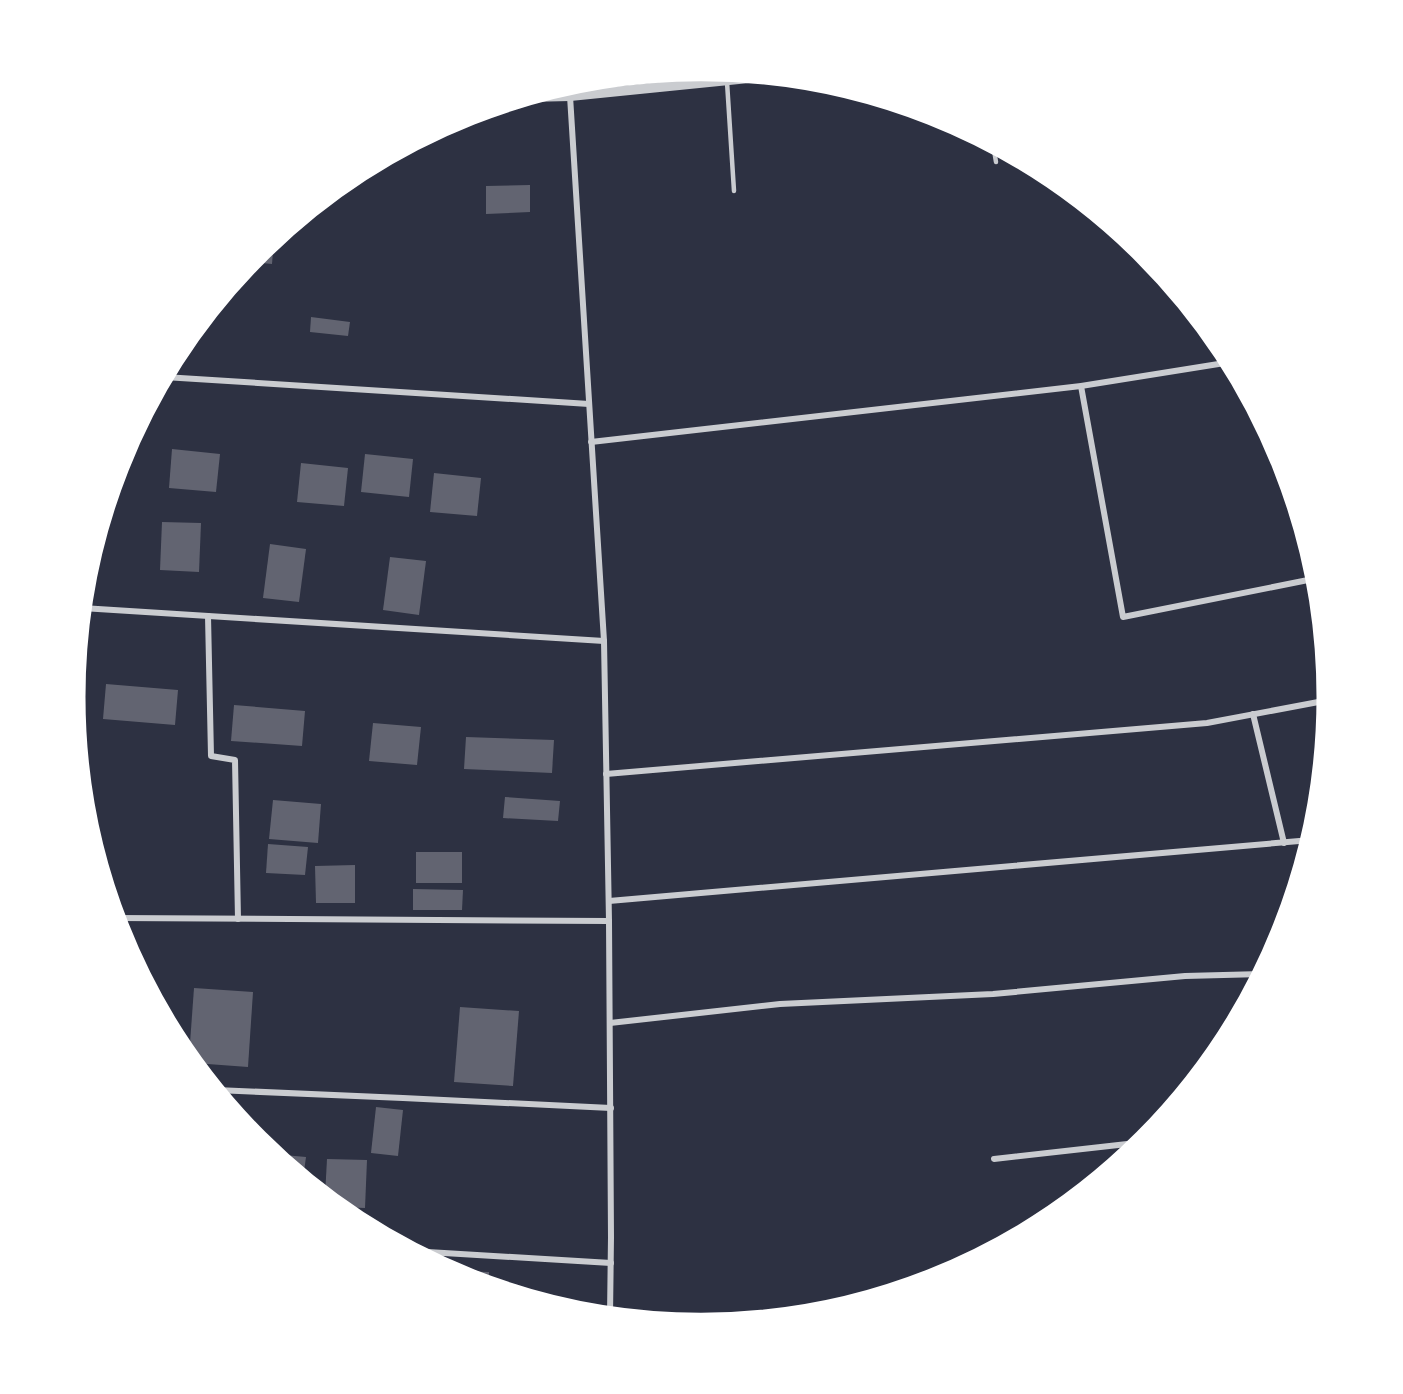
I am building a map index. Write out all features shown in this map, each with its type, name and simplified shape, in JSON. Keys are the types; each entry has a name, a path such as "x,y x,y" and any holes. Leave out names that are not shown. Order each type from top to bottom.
{"street":[{"path":"561,96 715,80"},
{"path":"570,96 604,641 611,1108 610,1307"},
{"path":"591,442 1081,386 1221,364"},
{"path":"173,378 589,404"},
{"path":"1081,386 1123,617 1308,580"},
{"path":"90,609 604,641"},
{"path":"208,616 211,756 235,760 238,919"},
{"path":"606,774 1207,723 1319,702"},
{"path":"1253,714 1284,843"},
{"path":"609,901 1302,841"},
{"path":"126,918 609,921"},
{"path":"610,1023 780,1004 993,994 1185,976 1253,974"},
{"path":"226,1090 611,1108"},
{"path":"994,1158 1127,1144"},
{"path":"431,1252 611,1263"}],"lane":[{"path":"727,81 734,190"},
{"path":"995,154 996,162"}],"building":[{"path":"530,185 530,212 486,214 486,186"},
{"path":"273,253 272,264 262,263"},
{"path":"311,317 350,322 348,336 310,332"},
{"path":"172,449 220,454 216,492 169,488"},
{"path":"365,454 413,459 409,497 361,492"},
{"path":"301,463 348,468 344,506 297,502"},
{"path":"434,473 481,478 477,516 430,512"},
{"path":"162,522 201,523 199,572 160,570"},
{"path":"270,544 306,549 299,602 263,598"},
{"path":"390,557 426,561 419,615 383,610"},
{"path":"106,684 178,690 175,725 103,719"},
{"path":"234,705 305,711 302,746 231,741"},
{"path":"373,723 421,727 417,765 369,761"},
{"path":"466,737 554,740 552,773 464,769"},
{"path":"505,797 560,801 558,821 503,818"},
{"path":"273,800 321,804 318,843 269,839"},
{"path":"268,844 308,847 305,875 266,873"},
{"path":"416,852 462,852 462,883 416,883"},
{"path":"355,865 355,903 316,903 315,866"},
{"path":"413,889 463,890 462,910 413,910"},
{"path":"194,988 253,992 248,1067 205,1064 190,1043"},
{"path":"460,1007 519,1011 513,1086 454,1082"},
{"path":"376,1107 403,1110 398,1156 371,1153"},
{"path":"288,1155 306,1157 304,1169"},
{"path":"327,1159 367,1160 365,1208 355,1208 326,1187"},
{"path":"477,1272 489,1272 489,1276"}]}
